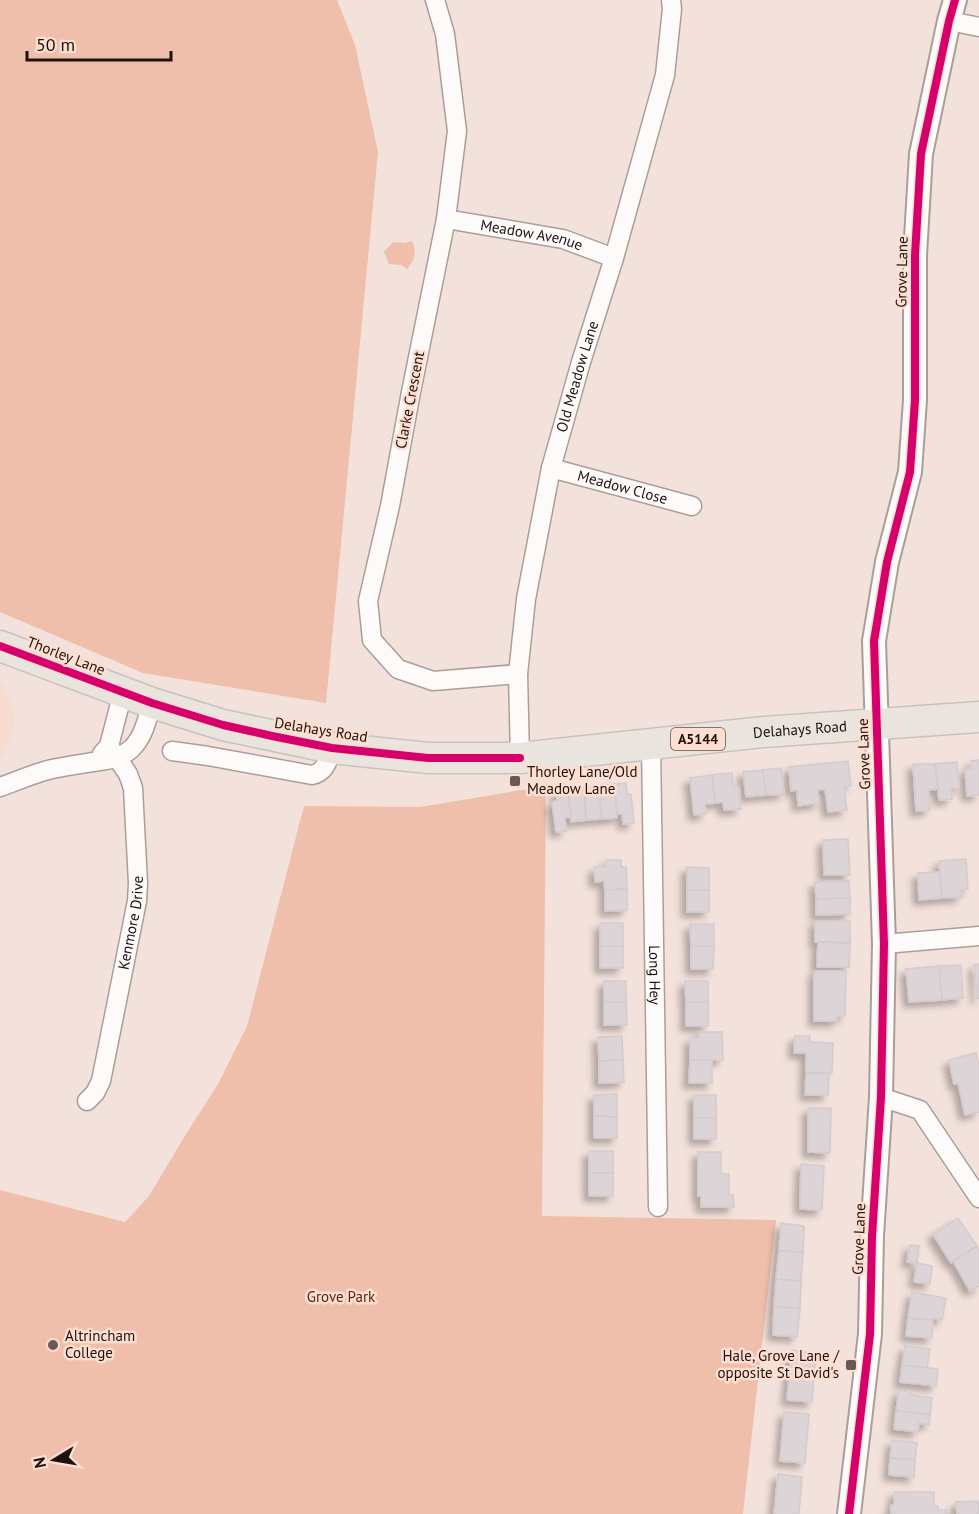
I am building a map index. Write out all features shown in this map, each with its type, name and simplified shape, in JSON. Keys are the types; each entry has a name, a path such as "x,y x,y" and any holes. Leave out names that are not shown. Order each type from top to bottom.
{"main road":[{"name":"Thorley Lane","path":"0,646 123,692"},
{"name":"Delahays Road","path":"123,692 223,725 332,748 428,758 520,758 764,732 979,717"}],"street":[{"name":"Clarke Crescent","path":"435,0 445,34 457,131 446,219 390,506 368,601 372,640 398,669 434,681 518,674"},
{"name":"Old Meadow Lane","path":"520,758 518,674 526,599 551,468 666,75 671,0"},
{"path":"952,10 979,27"},
{"name":"Grove Lane","path":"849,1514 870,1334 872,1236 881,1097 884,944 874,641 887,562 910,472 915,400 915,255 921,154 952,10"},
{"name":"Meadow Avenue","path":"446,219 563,240 614,258"},
{"name":"Meadow Close","path":"551,468 692,506"},
{"path":"0,787 50,770 105,761 113,752 123,692"},
{"path":"113,752 134,747 145,726 152,703"},
{"name":"Long Hey","path":"651,744 658,1207"},
{"name":"Delahays Road","path":"172,751 312,775 324,769 332,748"},
{"name":"Kenmore Drive","path":"87,1101 95,1093 101,1081 137,902 133,788 128,774 113,752"},
{"path":"884,944 979,936"},
{"path":"881,1097 920,1110 978,1194"}],"shaded area":[{"path":"0,681 11,699 14,723 12,737 0,759"}],"green space":[{"path":"0,0 337,0 355,45 378,152 326,703 143,673 0,612"},
{"path":"412,241 414,256 407,269 401,265 389,264 384,252 393,242"},
{"name":"Grove Park","path":"546,786 542,1216 776,1220 743,1514 0,1514 0,1190 125,1222 149,1196 218,1084 247,1026 304,806 420,807"}],"building":[{"path":"979,760 979,795 967,796 965,769 972,768 971,761"},
{"path":"848,761 851,786 844,787 847,810 828,812 825,789 818,790 819,803 798,806 797,790 791,791 789,767"},
{"path":"957,762 959,788 951,788 952,799 939,800 935,764"},
{"path":"913,764 935,764 938,789 929,790 930,810 916,811"},
{"path":"781,768 784,794 766,795 763,770"},
{"path":"763,770 766,795 746,797 743,772"},
{"path":"732,773 733,787 739,787 741,809 724,810 723,802 715,803 712,775"},
{"path":"712,775 715,803 705,804 706,814 694,815 690,778"},
{"path":"626,783 627,795 631,794 634,823 623,824 622,814 617,814 614,784"},
{"path":"614,784 617,818 602,819 598,786"},
{"path":"598,786 602,819 586,820 584,787"},
{"path":"584,787 586,820 571,822 568,789"},
{"path":"568,789 571,817 565,818 566,831 556,832 552,802 557,801 556,791"},
{"path":"848,839 850,875 824,875 823,840"},
{"path":"966,859 968,889 961,890 961,897 942,898 939,861"},
{"path":"606,860 621,860 621,867 626,867 627,889 605,890 604,881 595,882 594,867 606,867"},
{"path":"687,867 709,868 709,890 687,890"},
{"path":"940,872 942,898 919,900 918,873"},
{"path":"849,881 850,898 816,899 815,882"},
{"path":"627,889 627,910 605,911 605,890"},
{"path":"687,890 709,890 709,912 687,912"},
{"path":"850,898 850,914 816,915 816,899"},
{"path":"815,921 850,921 850,943 815,942"},
{"path":"600,923 623,923 623,946 600,946"},
{"path":"690,924 714,924 714,946 691,946"},
{"path":"818,942 850,943 849,967 817,967"},
{"path":"600,946 623,946 623,968 600,968"},
{"path":"691,946 714,946 713,969 691,969"},
{"path":"979,964 979,998 977,999 974,965"},
{"path":"961,965 963,998 942,1000 939,966"},
{"path":"939,966 942,1000 909,1002 906,969"},
{"path":"814,971 846,971 845,1016 837,1016 837,1021 814,1021"},
{"path":"604,981 626,981 626,1002 604,1002"},
{"path":"685,981 708,981 708,1002 686,1002"},
{"path":"604,1002 626,1002 627,1025 604,1025"},
{"path":"686,1002 708,1002 708,1026 686,1026"},
{"path":"699,1032 722,1032 723,1060 690,1060 690,1038 699,1038"},
{"path":"622,1036 623,1060 599,1061 598,1037"},
{"path":"795,1036 810,1036 810,1042 833,1043 832,1073 806,1073 806,1053 794,1053"},
{"path":"976,1053 979,1066 979,1112 965,1115 958,1083 954,1084 949,1060"},
{"path":"623,1060 624,1082 599,1083 599,1061"},
{"path":"690,1060 712,1060 712,1083 689,1083"},
{"path":"806,1073 829,1074 828,1095 805,1095"},
{"path":"617,1094 617,1117 594,1116 594,1095"},
{"path":"694,1095 716,1095 716,1118 694,1118"},
{"path":"808,1108 831,1108 830,1153 808,1152"},
{"path":"594,1116 617,1117 617,1138 594,1138"},
{"path":"694,1118 716,1118 716,1139 694,1139"},
{"path":"589,1151 613,1151 613,1173 589,1173"},
{"path":"698,1152 721,1152 721,1174 729,1174 729,1195 733,1195 734,1207 701,1207 701,1196 698,1196"},
{"path":"801,1164 824,1166 822,1210 800,1209"},
{"path":"589,1173 613,1173 613,1196 589,1196"},
{"path":"958,1218 977,1246 951,1263 933,1234"},
{"path":"781,1223 804,1226 803,1252 779,1251"},
{"path":"910,1245 919,1246 917,1263 907,1262"},
{"path":"977,1246 979,1286 970,1291 953,1261"},
{"path":"779,1251 803,1252 801,1281 776,1279"},
{"path":"917,1263 932,1266 930,1284 914,1282"},
{"path":"776,1279 801,1281 800,1309 774,1306"},
{"path":"912,1292 946,1298 942,1320 908,1318"},
{"path":"774,1306 800,1309 797,1337 773,1335"},
{"path":"908,1318 933,1320 932,1338 906,1336"},
{"path":"905,1346 930,1349 927,1368 902,1365"},
{"path":"791,1350 816,1353 812,1402 787,1400"},
{"path":"902,1365 938,1369 936,1386 900,1382"},
{"path":"899,1390 932,1398 930,1415 896,1411"},
{"path":"896,1411 930,1415 929,1425 919,1423 918,1432 894,1429"},
{"path":"784,1412 809,1414 805,1463 780,1461"},
{"path":"892,1440 917,1443 915,1460 890,1458"},
{"path":"890,1458 915,1460 914,1477 889,1475"},
{"path":"778,1474 802,1477 799,1514 774,1514"},
{"path":"894,1492 934,1492 934,1506 938,1506 938,1510 947,1510 947,1514 891,1514"},
{"path":"978,1501 979,1514 957,1514 956,1502"}],"cycle path":[{"path":"849,1514 870,1334 872,1236 881,1097 884,944 874,641 887,562 910,472 915,400 915,255 921,154 955,0"},
{"path":"0,646 152,703 223,725 272,736 332,748 428,758 520,758"}],"place":[{"name":"Thorley Lane/Old Meadow Lane","path":"515,781"},
{"name":"Altrincham College","path":"53,1345"},
{"name":"Hale, Grove Lane / opposite St David's","path":"851,1365"}]}
